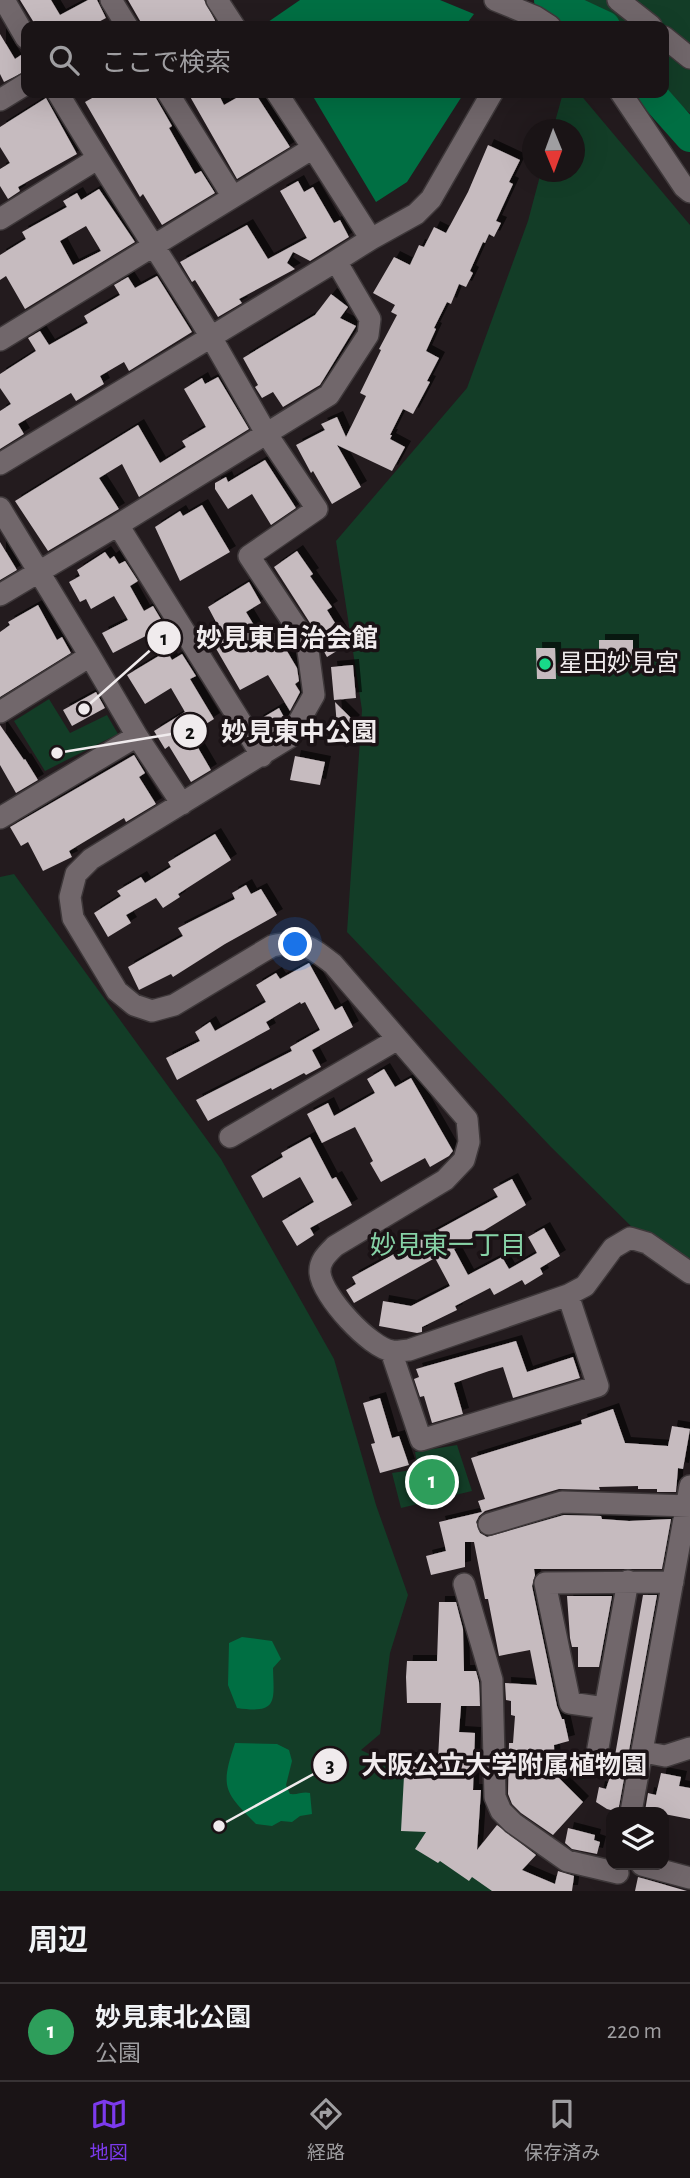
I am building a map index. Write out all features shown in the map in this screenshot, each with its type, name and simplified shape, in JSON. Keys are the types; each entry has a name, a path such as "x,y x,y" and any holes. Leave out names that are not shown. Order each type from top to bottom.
{"street":[{"path":"4,0 21,29"},
{"path":"111,0 124,21"},
{"path":"217,0 231,21"},
{"path":"495,0 535,21"},
{"path":"618,0 645,21"},
{"path":"669,41 690,58"},
{"path":"0,100 21,87"},
{"path":"61,98 97,159 155,244 266,433 317,509 249,556 307,643 314,695 290,737 90,859 76,874 70,897 73,918 117,991 134,1005 152,1011 174,1005 272,946 290,942 310,946 333,964 467,1119 469,1142 464,1160 445,1180 335,1245 323,1258 320,1273 327,1292 340,1312 375,1343 391,1351 409,1350 568,1295 585,1286 612,1248 630,1238 647,1243 690,1273"},
{"path":"171,98 233,197"},
{"path":"280,98 370,239"},
{"path":"0,464 370,239 416,214 431,199 489,98"},
{"path":"624,98 690,192"},
{"path":"0,340 313,148"},
{"path":"0,219 97,159"},
{"path":"0,595 330,394 369,335 370,319 336,261"},
{"path":"0,508 137,736 182,804"},
{"path":"118,525 262,756"},
{"path":"0,712 90,656"},
{"path":"0,818 137,736"},
{"path":"230,1138 398,1040"},
{"path":"391,1351 421,1440 598,1386 568,1295"},
{"path":"489,1524 562,1502 689,1500 632,1807"},
{"path":"595,1765 628,1581"},
{"path":"605,1708 570,1703 545,1583 673,1582"},
{"path":"464,1584 492,1680 495,1797 501,1811 513,1823 567,1861 618,1876"},
{"path":"643,1752 665,1756 690,1748"},
{"path":"660,1870 690,1878"}],"shaded area":[{"path":"300,0 440,0 474,14 469,21 269,21"},
{"path":"544,0 690,0 690,113 669,96 669,21 572,21"},
{"path":"314,98 461,98 407,182 376,202"},
{"path":"562,98 583,98 690,225 690,1265 641,1236 551,1147 347,932 362,710 336,541 467,388 528,221 538,182 585,182 585,119 556,119"},
{"path":"49,699 70,733 107,715 118,734 45,771 14,721"},
{"path":"14,874 221,1159 334,1359 376,1505 408,1595 390,1653 380,1734 361,1750 415,1776 452,1855 536,1891 0,1891 0,877"},
{"path":"457,1445 472,1491 401,1508 392,1473 418,1469 415,1452"},
{"path":"242,1637 272,1641 281,1659 273,1668 273,1697 267,1707 237,1708 228,1685 229,1643"},
{"path":"235,1743 277,1744 289,1750 292,1761 286,1785 290,1794 310,1793 312,1814 300,1816 292,1822 281,1821 272,1826 256,1824 237,1804 228,1788 227,1770"},
{"path":"562,1750 586,1755 584,1780 561,1776"}],"building":[{"path":"20,0 51,0 60,15 88,0 97,0 106,18 100,21 33,21"},
{"path":"128,0 204,0 215,21 140,21"},
{"path":"0,34 15,59 21,55 21,74 4,82 0,74"},
{"path":"46,98 77,154 18,187 20,191 8,199 0,186 0,169 10,163 0,147 0,127"},
{"path":"92,98 156,98 195,174 201,171 215,193 162,225 143,194 140,197 85,102"},
{"path":"191,98 220,98 224,105 236,98 258,98 290,147 237,179"},
{"path":"488,145 520,160 509,182 513,184 496,221 501,223 494,237 489,234 485,243 483,242 466,287 459,284 451,304 447,302 434,328 436,329 426,351 439,358 427,381 430,382 413,414 403,409 390,435 390,439 405,447 392,471 337,445 361,487 332,504 296,445 325,430 321,424 337,417 346,437 366,396 360,393 397,315 391,312 395,305 373,293 394,257 410,265 419,245 424,247 434,227 446,233 468,192"},
{"path":"298,181 304,192 313,187 334,223 340,220 349,237 310,261 293,252 287,263 295,269 239,299 242,303 218,317 195,280 192,282 180,262 247,225 268,259 307,238 280,191"},
{"path":"99,189 135,242 25,309 6,276 0,280 0,255 26,239 22,232 67,207 63,201 77,193 81,200","holes":["86,226 101,251 73,265 60,241"]},
{"path":"157,276 192,332 129,371 124,362 100,376 104,384 76,401 71,393 18,424 24,434 0,449 0,411 11,404 0,388 0,374 36,351 28,338 40,331 49,345 88,323 84,316 120,295 114,285 128,277 135,288"},
{"path":"331,294 348,307 340,318 356,326 320,385 283,407 273,392 262,398 243,358 315,315"},
{"path":"218,377 249,429 139,497 122,464 99,478 119,509 48,551 15,501 138,425 160,463 186,447 182,441 206,427 184,389 202,378 205,384"},
{"path":"265,460 296,508 271,525 252,494 228,509 215,489 215,483 226,477 228,482"},
{"path":"202,505 230,552 180,581 155,527 180,511 183,516"},
{"path":"0,542 17,570 0,580"},
{"path":"297,551 313,574 310,576 332,607 327,610 348,644 327,657 319,637 274,567"},
{"path":"105,552 110,559 114,556 119,564 125,561 138,581 130,586 144,611 153,606 165,626 113,653 102,633 128,620 114,596 91,609 86,599 80,602 69,582 80,576 77,570"},
{"path":"249,582 261,603 246,612 263,640 281,629 290,643 284,646 297,668 299,681 295,684 300,692 290,711 268,675 240,690 214,645 217,644 207,627 216,622 208,607"},
{"path":"38,605 57,640 62,637 71,653 0,697 0,632 10,625 8,622"},
{"path":"599,640 633,640 633,656 599,656"},
{"path":"536,648 555,648 556,679 537,679"},
{"path":"167,651 172,660 182,654 196,676 190,679 214,719 190,734 211,770 191,782 169,746 165,749 154,731 185,712 171,688 145,704 127,675"},
{"path":"353,665 356,698 334,700 331,667"},
{"path":"96,692 105,708 72,726 63,710"},
{"path":"335,702 354,721 338,738"},
{"path":"279,708 285,719 280,728 266,736 257,721"},
{"path":"0,725 38,780 16,793 0,765"},
{"path":"134,755 145,773 139,777 156,804 126,822 124,818 69,851 72,857 43,871 28,842 21,846 10,827"},
{"path":"295,756 325,762 320,785 290,780"},
{"path":"215,834 231,860 178,894 180,897 163,908 156,898 126,915 131,923 108,937 94,913 121,896 117,891 141,877 145,883 171,867 168,862"},
{"path":"246,885 251,894 261,889 277,915 173,977 171,974 139,990 128,967 183,936 178,928 235,899 232,893"},
{"path":"309,963 335,1010 342,1006 353,1027 312,1050 321,1067 272,1090 271,1088 208,1121 196,1100 292,1051 290,1047 320,1030 305,1002 300,1002 266,1022 270,1029 177,1080 166,1058 200,1041 195,1032 210,1022 215,1031 266,1002 256,985 276,973 280,979"},
{"path":"384,1069 395,1087 411,1078 453,1151 430,1167 425,1158 381,1182 355,1127 322,1143 307,1114 328,1103 334,1116 375,1093 367,1079"},
{"path":"310,1137 332,1179 336,1177 352,1205 310,1228 314,1235 297,1246 282,1221 314,1202 300,1177 263,1198 251,1176 283,1157 281,1153"},
{"path":"512,1179 526,1205 454,1249 468,1275 502,1257 509,1269 537,1253 528,1237 544,1228 560,1256 540,1268 543,1274 525,1285 522,1280 494,1295 490,1288 455,1306 457,1310 422,1327 422,1332 417,1333 379,1326 383,1301 411,1306 450,1286 435,1258 354,1303 346,1290 356,1284 352,1277 498,1197 493,1189"},
{"path":"516,1341 527,1372 573,1357 580,1378 513,1398 503,1367 489,1371 454,1383 463,1414 432,1423 424,1396 420,1397 414,1379 419,1377 416,1369"},
{"path":"380,1398 392,1438 399,1436 409,1465 380,1473 371,1444 375,1443 363,1403"},
{"path":"613,1409 625,1443 668,1446 672,1426 690,1429 683,1469 678,1468 676,1492 638,1489 638,1486 599,1487 600,1490 559,1489 485,1511 476,1522 480,1533 487,1537 564,1515 601,1516 602,1519 629,1521 671,1519 662,1569 534,1569 532,1586 557,1706 564,1719 569,1741 554,1745 555,1774 583,1802 553,1835 521,1813 512,1804 508,1794 509,1743 513,1743 515,1716 511,1715 511,1701 506,1700 505,1683 537,1685 530,1650 499,1656 474,1542 465,1542 465,1567 431,1575 426,1556 446,1551 439,1522 482,1512 478,1501 485,1499 471,1458 582,1424 581,1420"},
{"path":"643,1595 657,1595 619,1807 606,1808 596,1802 599,1787 606,1789 613,1767"},
{"path":"567,1596 612,1596 599,1667 578,1667 578,1647 572,1647 570,1638"},
{"path":"439,1602 456,1602 463,1629 464,1671 476,1671 479,1682 480,1706 461,1706 459,1732 475,1733 473,1790 481,1790 477,1850 497,1825 536,1855 522,1870 555,1884 558,1871 574,1876 572,1891 492,1891 472,1877 469,1881 440,1861 438,1863 415,1849 426,1832 401,1831 405,1758 438,1759 441,1703 407,1703 406,1677 407,1661 437,1661"},
{"path":"661,1773 681,1777 679,1786 690,1788 690,1819 669,1815 669,1807 646,1807 648,1793 656,1795"},
{"path":"568,1828 595,1835 594,1840 600,1842 597,1854 572,1849 565,1843"},
{"path":"638,1877 687,1891 635,1891"}],"waterway":[{"path":"549,0 594,21"},
{"path":"655,98 690,137"}],"place":[{"name":"星田妙見宮","path":"545,664"},
{"name":"妙見東自治会館","path":"84,709"},
{"name":"妙見東中公園","path":"57,753"},
{"name":"妙見東北公園","path":"432,1482"},
{"name":"大阪公立大学附属植物園","path":"219,1826"}],"district":[{"name":"妙見東一丁目","path":"448,1246"}]}
